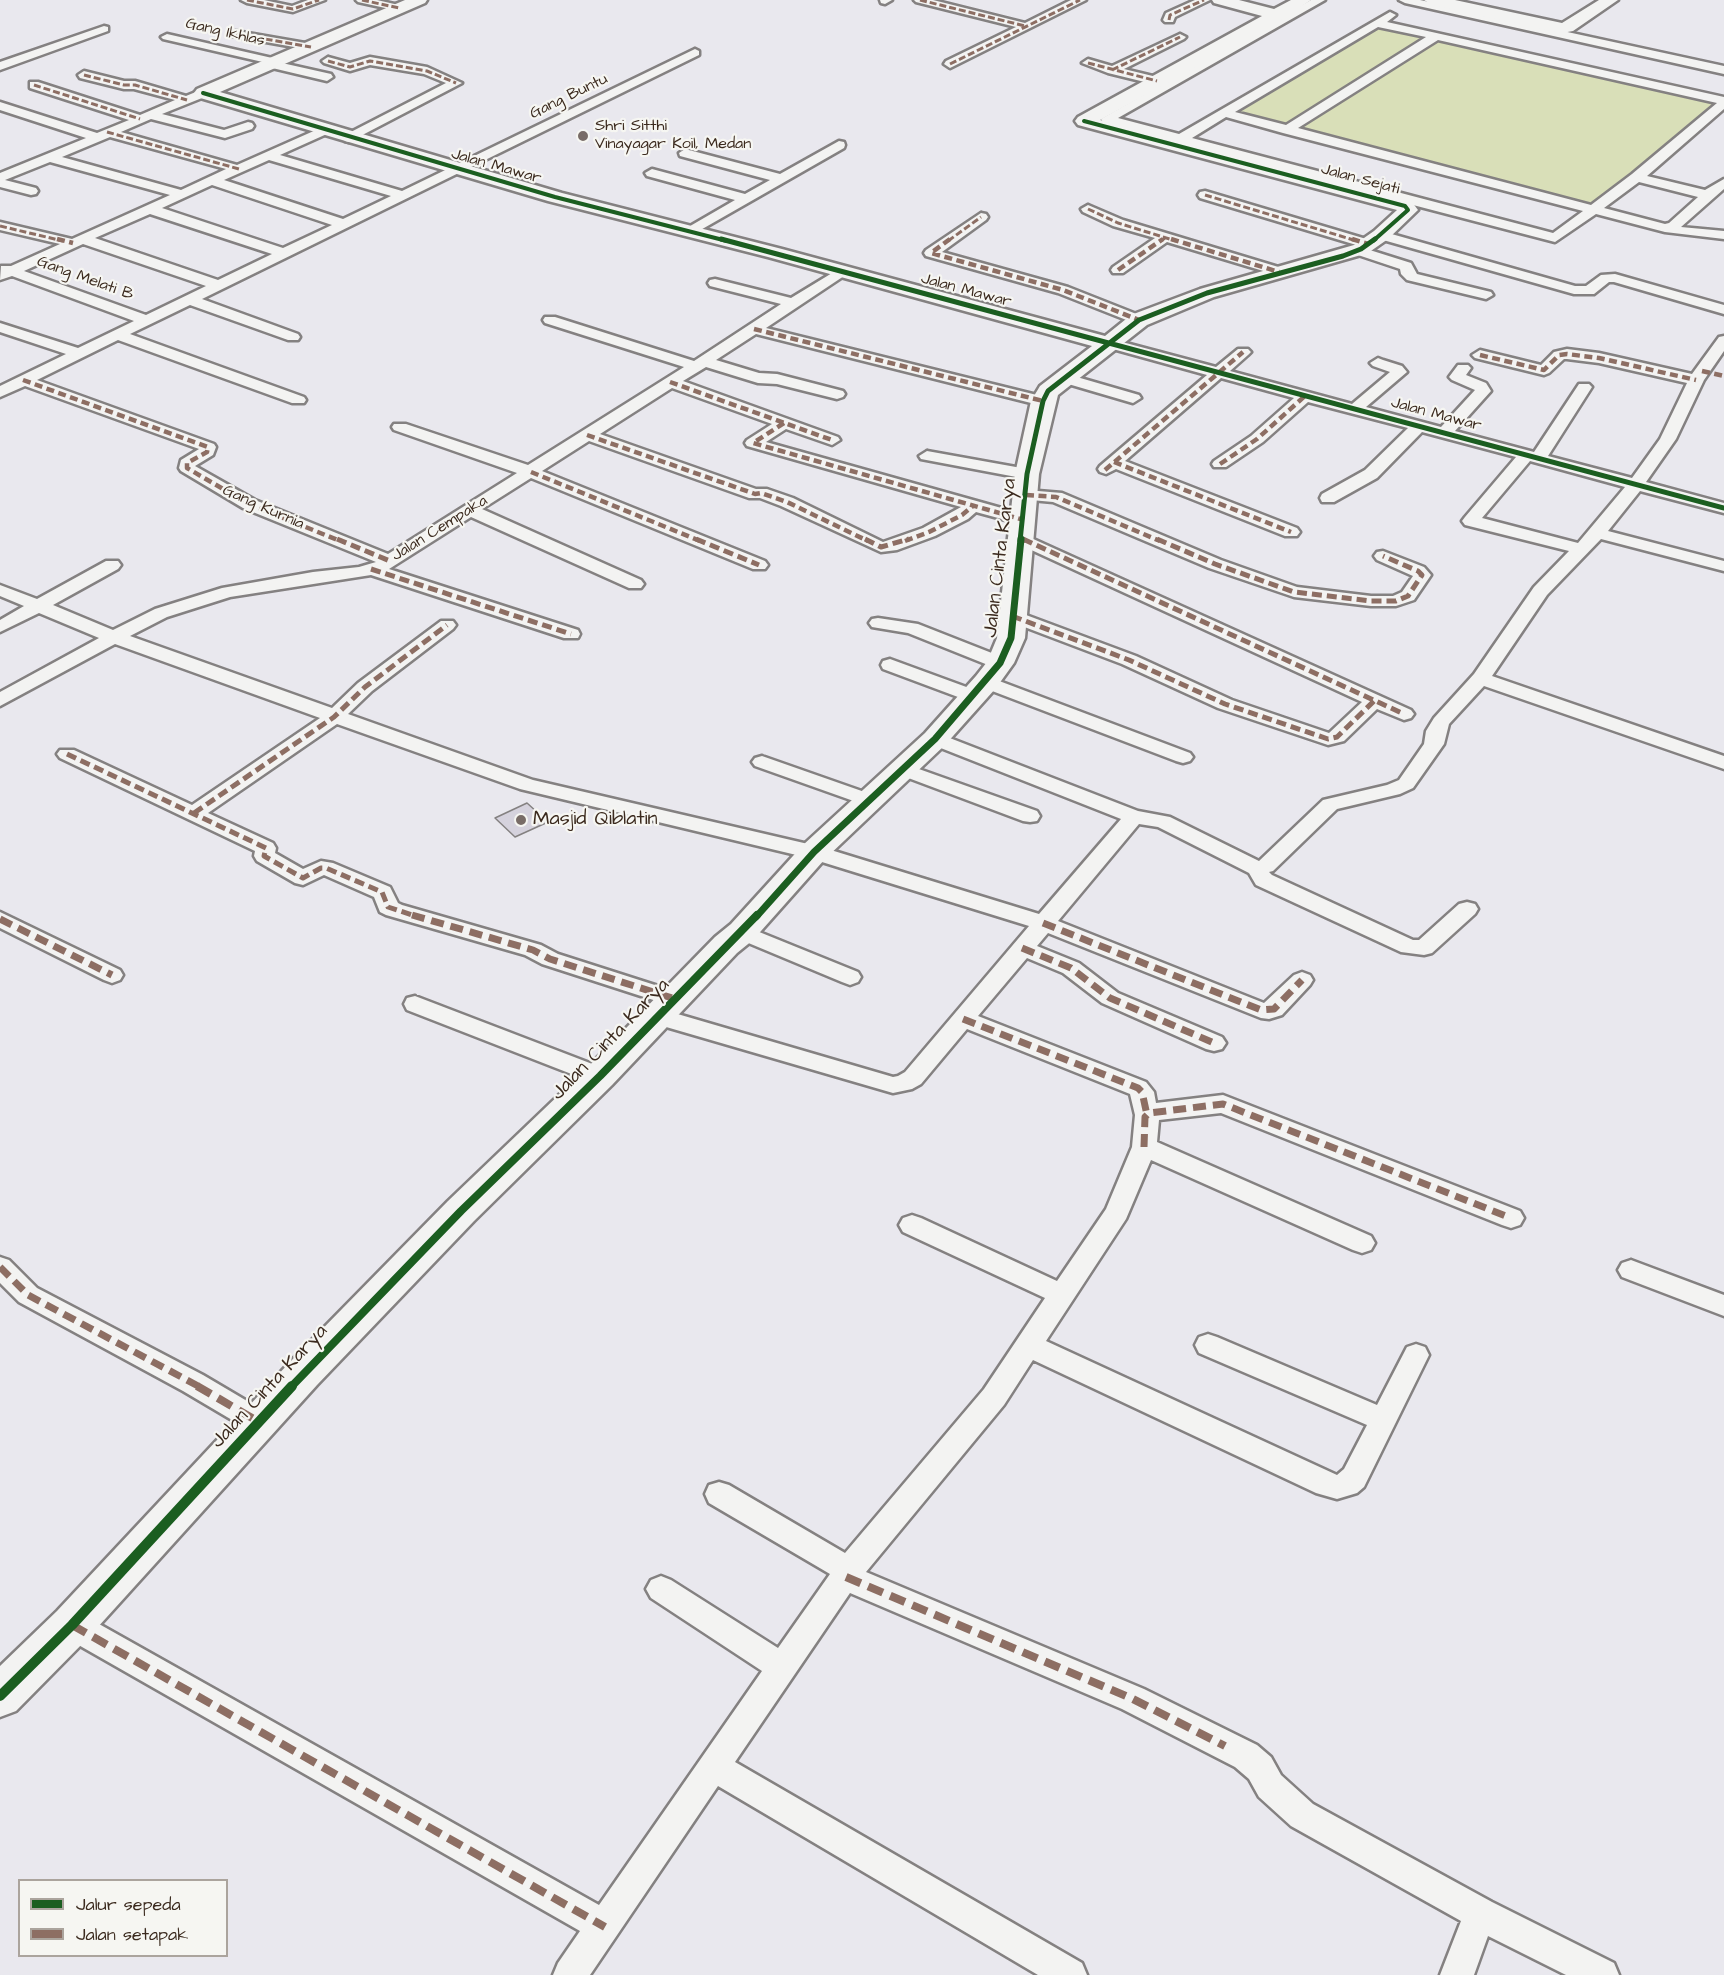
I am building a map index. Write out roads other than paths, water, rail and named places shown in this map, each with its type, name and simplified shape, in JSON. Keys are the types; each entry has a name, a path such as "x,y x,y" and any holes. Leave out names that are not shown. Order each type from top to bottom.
{"street":[{"path":"248,0 292,9 319,0"},
{"path":"362,0 399,8"},
{"path":"0,178 419,0"},
{"path":"920,0 1025,26"},
{"path":"950,64 1080,0"},
{"path":"1169,20 1170,15 1204,0"},
{"path":"1220,0 1278,15"},
{"path":"1088,63 1157,81 1303,0"},
{"path":"1319,0 1107,119 1179,140 1558,238 1637,177 1724,102"},
{"path":"1432,0 1562,28 1610,0"},
{"path":"1179,140 1377,23 1409,1 1724,70"},
{"path":"1377,23 1724,102"},
{"path":"0,66 104,29"},
{"path":"236,34 311,47"},
{"path":"1287,130 1436,36"},
{"name":"Gang Ikhlas","path":"167,37 327,77"},
{"path":"1112,70 1180,37"},
{"name":"Gang Buntu","path":"0,392 695,53"},
{"path":"328,61 350,67 370,61 427,71 456,82 349,138"},
{"path":"84,75 124,85 195,96"},
{"name":"Jalan Sejati","path":"1107,343 1139,320 1207,293 1280,273 1369,243 1408,210 1084,121 1157,81"},
{"path":"34,85 145,117 225,134 248,126"},
{"name":"Jalan Mawar","path":"195,96 325,130 456,170 1222,372 1724,508"},
{"path":"0,106 102,135 239,169"},
{"path":"1224,113 1595,210 1686,232 1724,235"},
{"path":"4,272 325,130"},
{"path":"690,232 839,145"},
{"path":"685,153 783,178"},
{"path":"269,156 402,195"},
{"path":"48,157 183,194"},
{"path":"652,173 747,199"},
{"path":"1637,177 1707,195"},
{"path":"212,181 344,224"},
{"path":"0,183 31,191"},
{"path":"1670,228 1724,183"},
{"path":"1205,195 1369,243 1574,290 1589,291 1606,278 1615,278 1724,310"},
{"path":"150,209 284,253"},
{"path":"1088,210 1118,223 1280,273"},
{"path":"981,217 931,253 1063,290 1139,320"},
{"path":"0,226 78,241 217,285"},
{"path":"1118,270 1166,237"},
{"path":"1369,243 1406,266 1408,274 1412,277 1486,295"},
{"name":"Jalan Cempaka","path":"0,700 161,613 228,592 371,570 390,561 842,271"},
{"name":"Gang Melati B","path":"4,272 145,320"},
{"path":"715,283 793,303"},
{"path":"188,299 292,337"},
{"path":"550,320 699,364 758,378 777,379 837,394"},
{"path":"0,327 78,353"},
{"path":"754,329 1053,389 1132,399"},
{"path":"117,335 297,400"},
{"path":"1256,868 1266,866 1330,804 1393,790 1406,784 1434,744 1436,730 1441,722 1481,678 1540,591 1597,533 1636,484 1668,439 1699,376 1724,340"},
{"path":"1053,389 1107,343"},
{"path":"1243,352 1110,466 1291,532"},
{"path":"1480,355 1544,370 1559,355 1567,354 1699,376 1724,376"},
{"path":"1356,408 1399,372 1397,369 1378,363"},
{"path":"1445,432 1483,391 1481,386 1457,377 1463,368"},
{"name":"Gang Kurnia","path":"23,380 208,447 207,452 187,463 187,468 249,504 390,561"},
{"path":"670,382 832,440"},
{"path":"1581,549 1514,530 1471,521 1533,456 1584,387"},
{"name":"Jalan Cinta Karya","path":"0,1696 72,1625 259,1422 461,1210 600,1076 742,932 814,852 935,739 987,680 1011,638 1024,507 1053,389"},
{"path":"1220,464 1257,439 1306,395"},
{"path":"784,423 753,443 974,506 1024,507 1056,497 1215,564 1294,592 1371,601 1396,600 1408,596 1422,575 1418,571 1383,556"},
{"path":"1328,498 1371,474 1420,425"},
{"path":"400,427 531,472 759,565"},
{"path":"586,435 755,494 761,493 787,502 881,547 891,546 929,532 974,506"},
{"path":"927,456 1024,507 1374,701 1404,714"},
{"path":"470,510 635,584"},
{"path":"1597,533 1724,566"},
{"path":"0,627 112,565"},
{"path":"371,570 571,634"},
{"path":"0,590 114,637 527,785 814,852 1043,923 1261,1010 1274,1009 1302,980"},
{"path":"1012,616 1129,660 1224,704 1328,740 1337,737 1374,701"},
{"path":"878,623 912,628 987,680"},
{"path":"194,813 334,717 365,687 447,626"},
{"path":"890,665 987,680 1183,757"},
{"path":"1481,678 1724,763"},
{"path":"935,739 1134,817 1163,822 1256,868 1264,880 1409,947 1424,948 1467,909"},
{"path":"67,754 266,848 264,856 303,878 321,868 326,868 382,892 386,896 388,907 394,910 533,950 550,960 666,1007 893,1085 913,1078 1134,817"},
{"path":"762,762 869,800"},
{"path":"902,769 1030,816"},
{"path":"0,919 112,975"},
{"path":"742,932 850,977"},
{"path":"1022,948 1076,971 1110,998 1214,1043"},
{"path":"415,1004 600,1076"},
{"path":"570,1975 716,1767 781,1666 848,1573 994,1397 1117,1212 1144,1147 1147,1115 1142,1092 1138,1088 963,1019"},
{"path":"1147,1115 1155,1112 1223,1104 1511,1218"},
{"path":"1144,1147 1362,1243"},
{"path":"912,1225 1061,1294"},
{"path":"0,1268 28,1295 193,1383 259,1422"},
{"path":"1631,1270 1724,1306"},
{"path":"1028,1345 1326,1484 1337,1486 1347,1484 1354,1478 1416,1355"},
{"path":"1208,1345 1383,1420"},
{"path":"718,1494 848,1573 1133,1699 1246,1756 1260,1768 1270,1786 1302,1815 1480,1914 1602,1975"},
{"path":"661,1589 781,1666"},
{"path":"72,1625 604,1928"},
{"path":"716,1767 1070,1975"},
{"path":"1457,1975 1480,1914"}],"place":[{"name":"Shri Sitthi Vinayagar Koil, Medan","path":"583,136"},
{"name":"Masjid Qiblatin","path":"521,820"}]}
